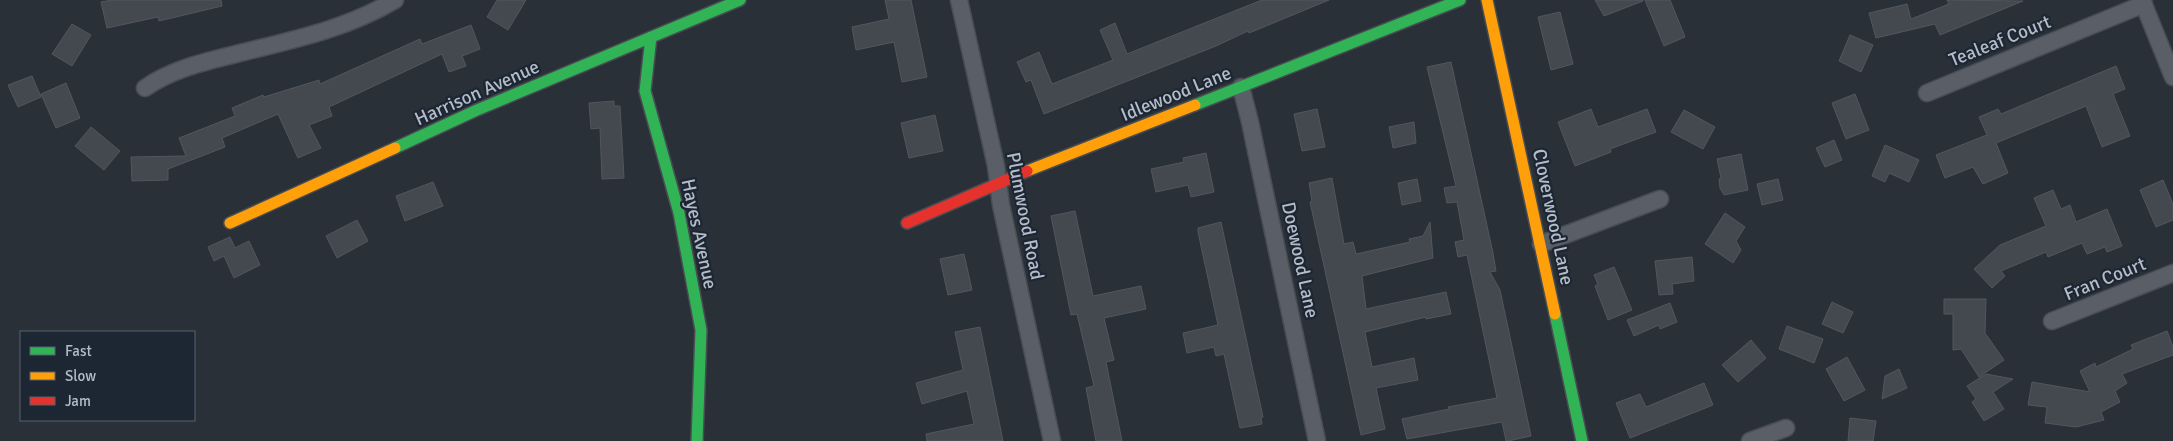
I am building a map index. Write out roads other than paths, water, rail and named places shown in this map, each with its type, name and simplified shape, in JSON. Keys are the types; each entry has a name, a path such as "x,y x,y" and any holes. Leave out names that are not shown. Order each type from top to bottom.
{"street":[{"path":"145,88 171,73 197,64 344,26 372,14 394,0"},
{"name":"Harrison Avenue","path":"230,224 476,110 740,0"},
{"name":"Plumwood Road","path":"959,0 1052,441"},
{"name":"Idlewood Lane","path":"907,223 999,184 1460,0"},
{"name":"Cloverwood Lane","path":"1487,0 1582,441"},
{"path":"2143,2 2173,77"},
{"name":"Tealeaf Court","path":"1927,93 2143,2"},
{"name":"Hayes Avenue","path":"651,37 645,91 679,213 701,330 696,441"},
{"name":"Doewood Lane","path":"1241,87 1317,441"},
{"path":"1540,244 1660,199"},
{"name":"Fran Court","path":"2052,321 2173,273"},
{"path":"1750,441 1786,428"}]}
